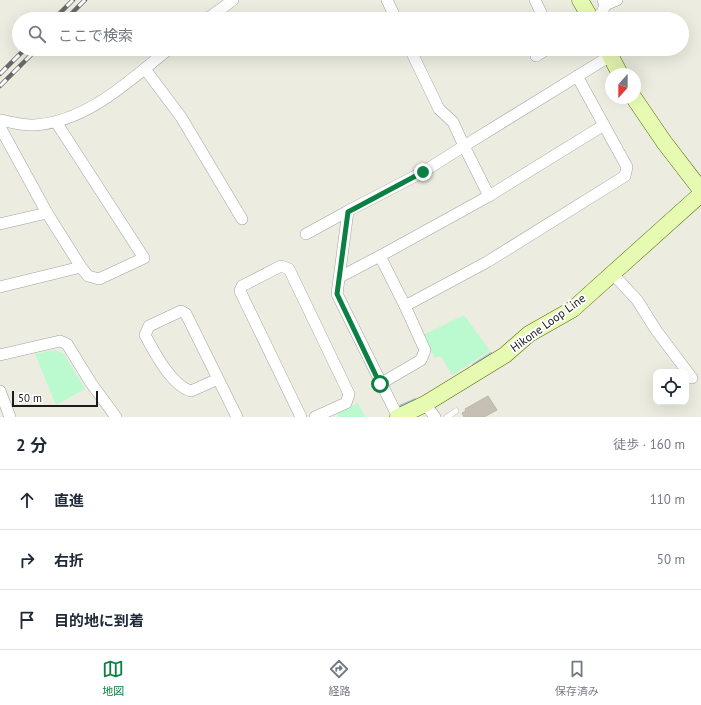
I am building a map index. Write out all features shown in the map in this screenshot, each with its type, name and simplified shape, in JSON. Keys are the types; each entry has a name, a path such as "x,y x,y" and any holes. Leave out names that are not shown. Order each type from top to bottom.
{"main road":[{"path":"580,0 587,12"},
{"path":"610,56 617,68"},
{"path":"638,104 664,142 701,190"},
{"name":"Hikone Loop Line","path":"398,417 447,395 505,355 529,334 562,317 701,194"}],"street":[{"path":"217,12 233,0"},
{"path":"386,0 392,12"},
{"path":"536,0 541,12"},
{"path":"604,3 617,0"},
{"path":"0,120 32,126 56,122 88,110 145,69 160,56"},
{"path":"413,56 439,109 453,122 489,196"},
{"path":"306,234 423,172 577,76 603,56"},
{"path":"145,69 181,117 242,219"},
{"path":"405,306 487,262 625,176 628,167 577,76"},
{"path":"1,132 47,213 81,267 88,276 99,279 144,258 56,122"},
{"path":"340,277 489,196 604,125"},
{"path":"348,212 337,294 380,384 398,417"},
{"path":"0,224 47,213"},
{"path":"380,256 425,350 421,360 380,384"},
{"path":"301,417 240,291 242,286 281,266 289,269 349,394 346,403 315,417"},
{"path":"0,287 81,267"},
{"path":"612,273 637,300 656,330 692,378"},
{"path":"218,378 191,391 182,389 156,356 145,335 148,326 181,311 186,314 218,378 237,417"},
{"path":"0,355 60,341 67,344 91,383 116,417"},
{"path":"0,392 10,417"},
{"path":"425,404 435,417"}],"lane":[{"path":"447,417 456,411"}],"green space":[{"path":"464,315 490,351 452,375 441,356 435,358 423,335"},
{"path":"55,350 64,354 85,389 56,405 35,354"},
{"path":"358,403 365,417 339,417 337,413"}],"building":[{"path":"488,396 497,410 484,417 464,417 462,413 466,411 465,409"}],"waterway":[{"path":"474,365 491,354"},
{"path":"401,406 415,400"}],"railway":[{"path":"61,12 73,0"},
{"path":"73,12 85,0"},
{"path":"0,74 18,56"},
{"path":"0,86 30,56"}],"route":[{"path":"380,384 337,294 348,212 423,172"}]}
